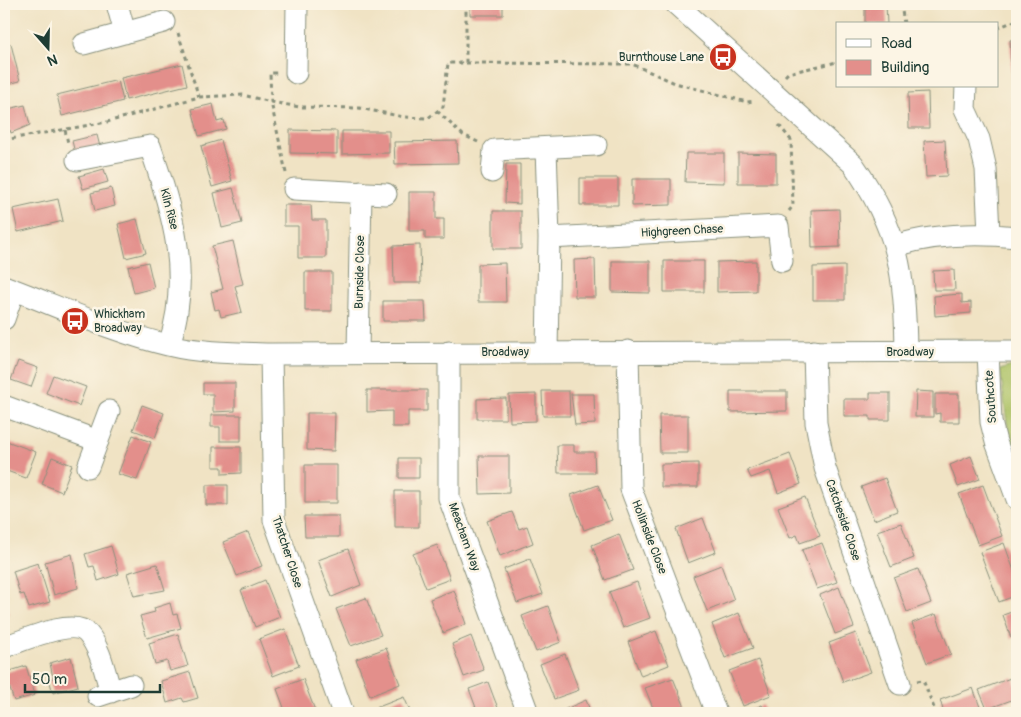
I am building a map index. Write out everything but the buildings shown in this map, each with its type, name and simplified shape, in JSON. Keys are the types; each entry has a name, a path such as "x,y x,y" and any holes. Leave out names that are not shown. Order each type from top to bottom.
{"street":[{"path":"117,4 125,33"},
{"path":"296,73 297,4"},
{"path":"676,4 853,164 874,194 901,266 906,352"},
{"path":"84,44 164,22"},
{"path":"966,88 965,109 978,139 986,169 989,234"},
{"path":"492,172 494,150 596,145"},
{"name":"Kiln Rise","path":"77,160 150,146 178,242 181,291 169,345"},
{"path":"546,148 549,238 547,352"},
{"path":"294,189 386,194"},
{"name":"Burnside Close","path":"358,352 361,192"},
{"path":"778,226 782,262"},
{"name":"Highgreen Chase","path":"549,238 778,226"},
{"path":"895,246 928,238 989,234 1017,237"},
{"path":"4,319 9,288"},
{"name":"Broadway","path":"9,288 104,325 169,345 217,352 270,354 358,352 1017,351"},
{"name":"Hollinside Close","path":"628,351 631,488 716,713"},
{"name":"Catcheside Close","path":"814,351 816,423 825,468 900,684"},
{"name":"Southcote","path":"988,351 991,422 996,442 1017,499"},
{"name":"Meacham Way","path":"449,352 449,498 528,713"},
{"name":"Thatcher Close","path":"270,354 274,520 343,713"},
{"path":"4,406 98,441"},
{"path":"88,467 109,411"},
{"path":"4,646 65,627 80,629 88,633 97,650 113,691"}],"path":[{"path":"466,4 466,63"},
{"path":"902,4 904,22"},
{"path":"164,22 174,20 199,97"},
{"path":"998,28 1017,20"},
{"path":"4,140 107,122 199,97 243,95 300,107 359,108 428,118 443,106 448,63 632,64 675,83 747,102 761,100 788,73 836,62"},
{"path":"294,189 284,168 271,102 270,73 296,73"},
{"path":"437,111 462,135 494,150"},
{"path":"778,226 793,206 790,140 779,124"},
{"path":"900,684 923,680 936,713"}],"green space":[{"path":"1017,364 1017,462 1009,439 1000,370"}],"place":[{"name":"Burnthouse Lane","path":"723,57"},
{"name":"Whickham Broadway","path":"75,321"}]}
